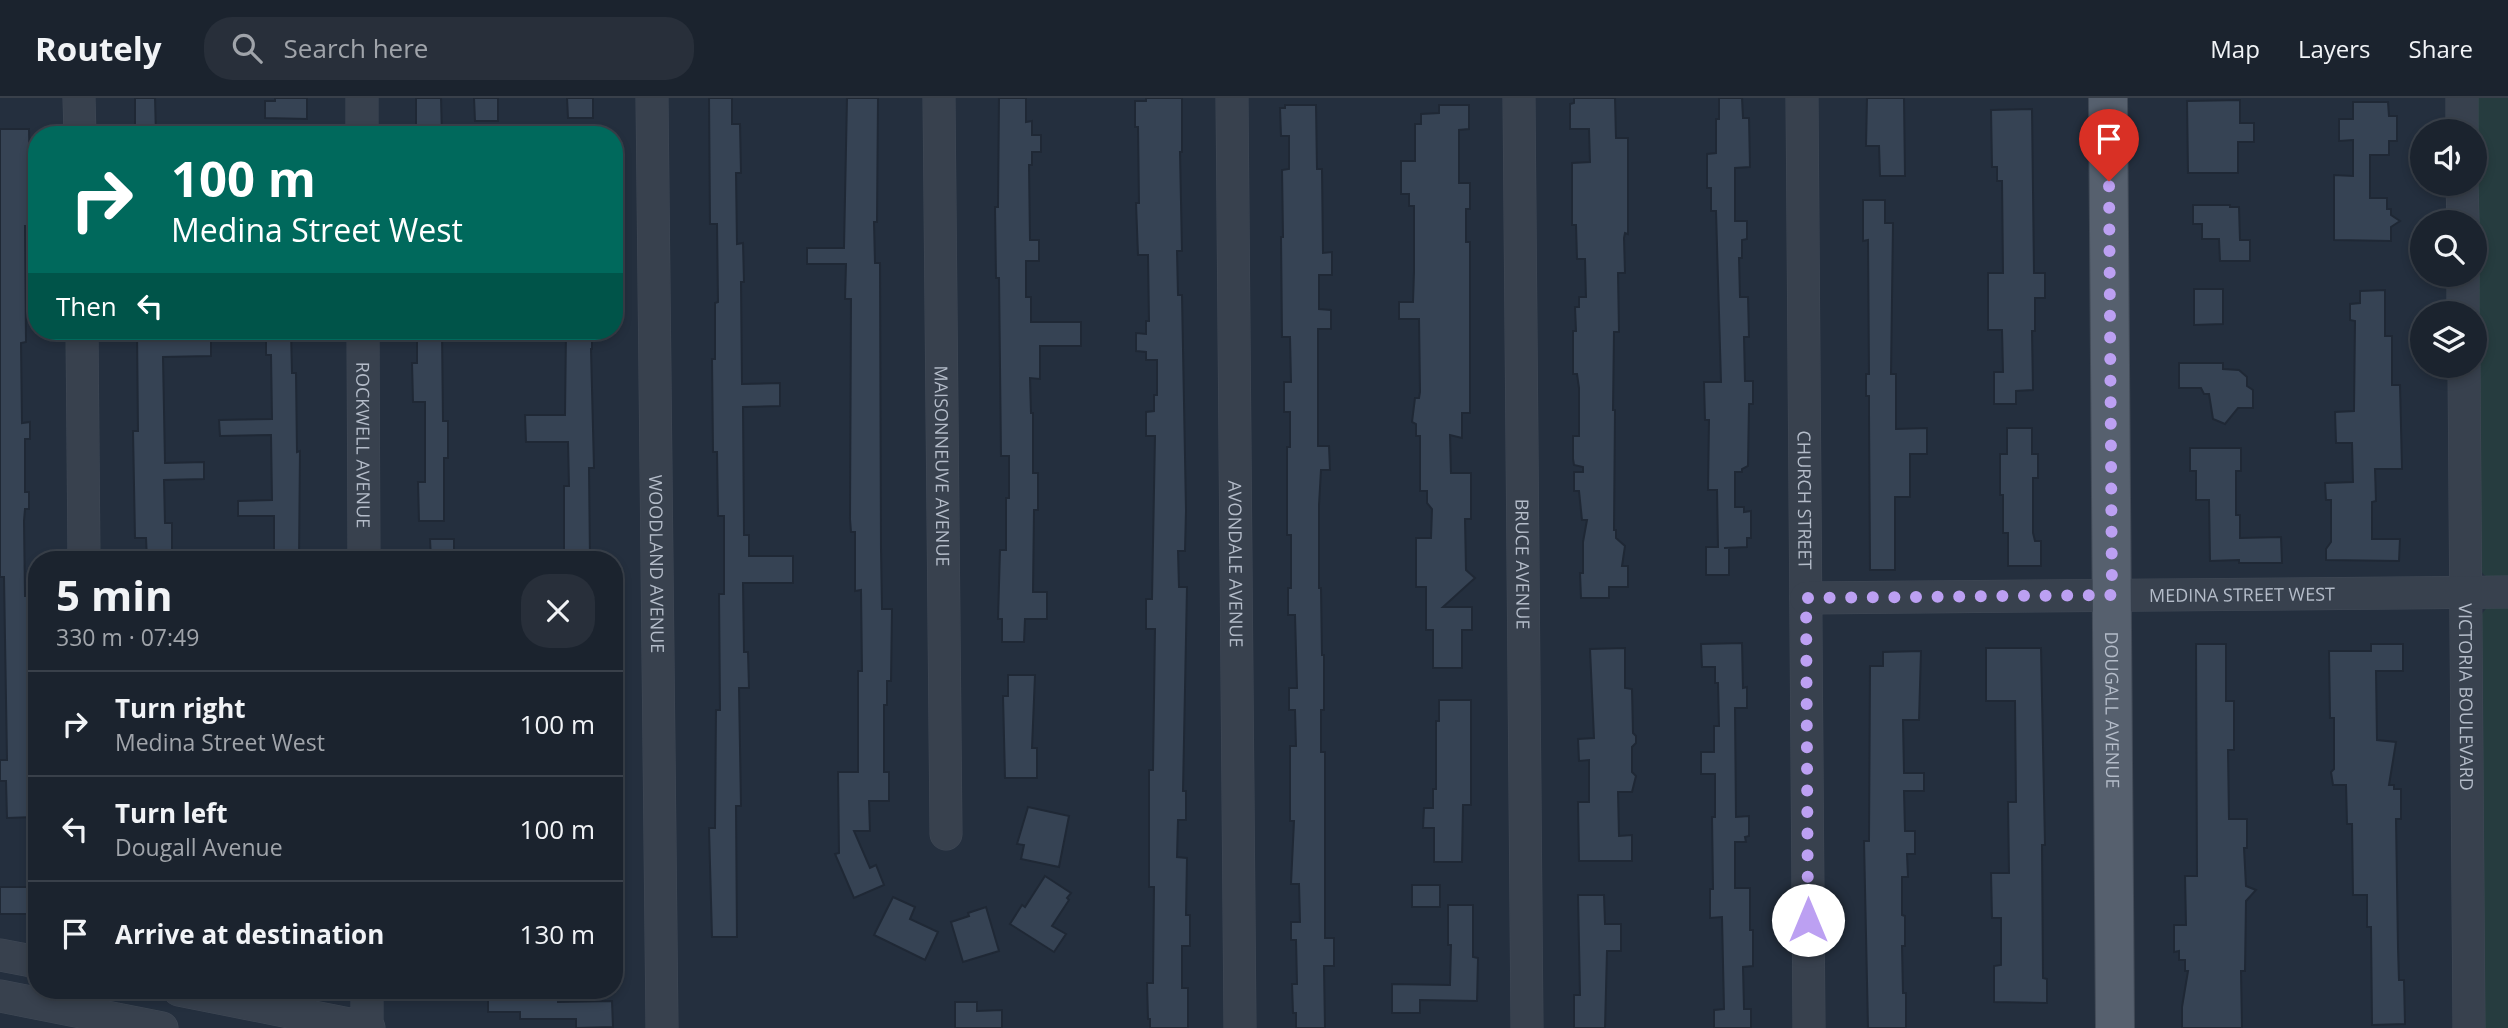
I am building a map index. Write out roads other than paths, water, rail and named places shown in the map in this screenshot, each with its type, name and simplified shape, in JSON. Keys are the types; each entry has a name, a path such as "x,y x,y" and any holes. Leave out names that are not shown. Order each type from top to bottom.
{"main road":[{"name":"DOUGALL AVENUE","path":"2108,98 2115,1028"}],"street":[{"path":"79,98 80,126"},
{"path":"362,98 362,126"},
{"name":"WOODLAND AVENUE","path":"652,98 662,1028"},
{"name":"MAISONNEUVE AVENUE","path":"939,98 946,834"},
{"name":"AVONDALE AVENUE","path":"1231,98 1240,1028"},
{"name":"BRUCE AVENUE","path":"1519,98 1527,1028"},
{"name":"CHURCH STREET","path":"1802,98 1809,1028"},
{"path":"2462,98 2462,119"},
{"path":"82,340 84,551"},
{"name":"ROCKWELL AVENUE","path":"363,340 364,551"},
{"name":"VICTORIA BOULEVARD","path":"2464,378 2469,1028"},
{"name":"MEDINA STREET WEST","path":"1806,598 2508,592"},
{"path":"0,955 28,960"},
{"path":"0,996 89,1011 162,1028"},
{"path":"224,999 368,1028 367,999"}]}
